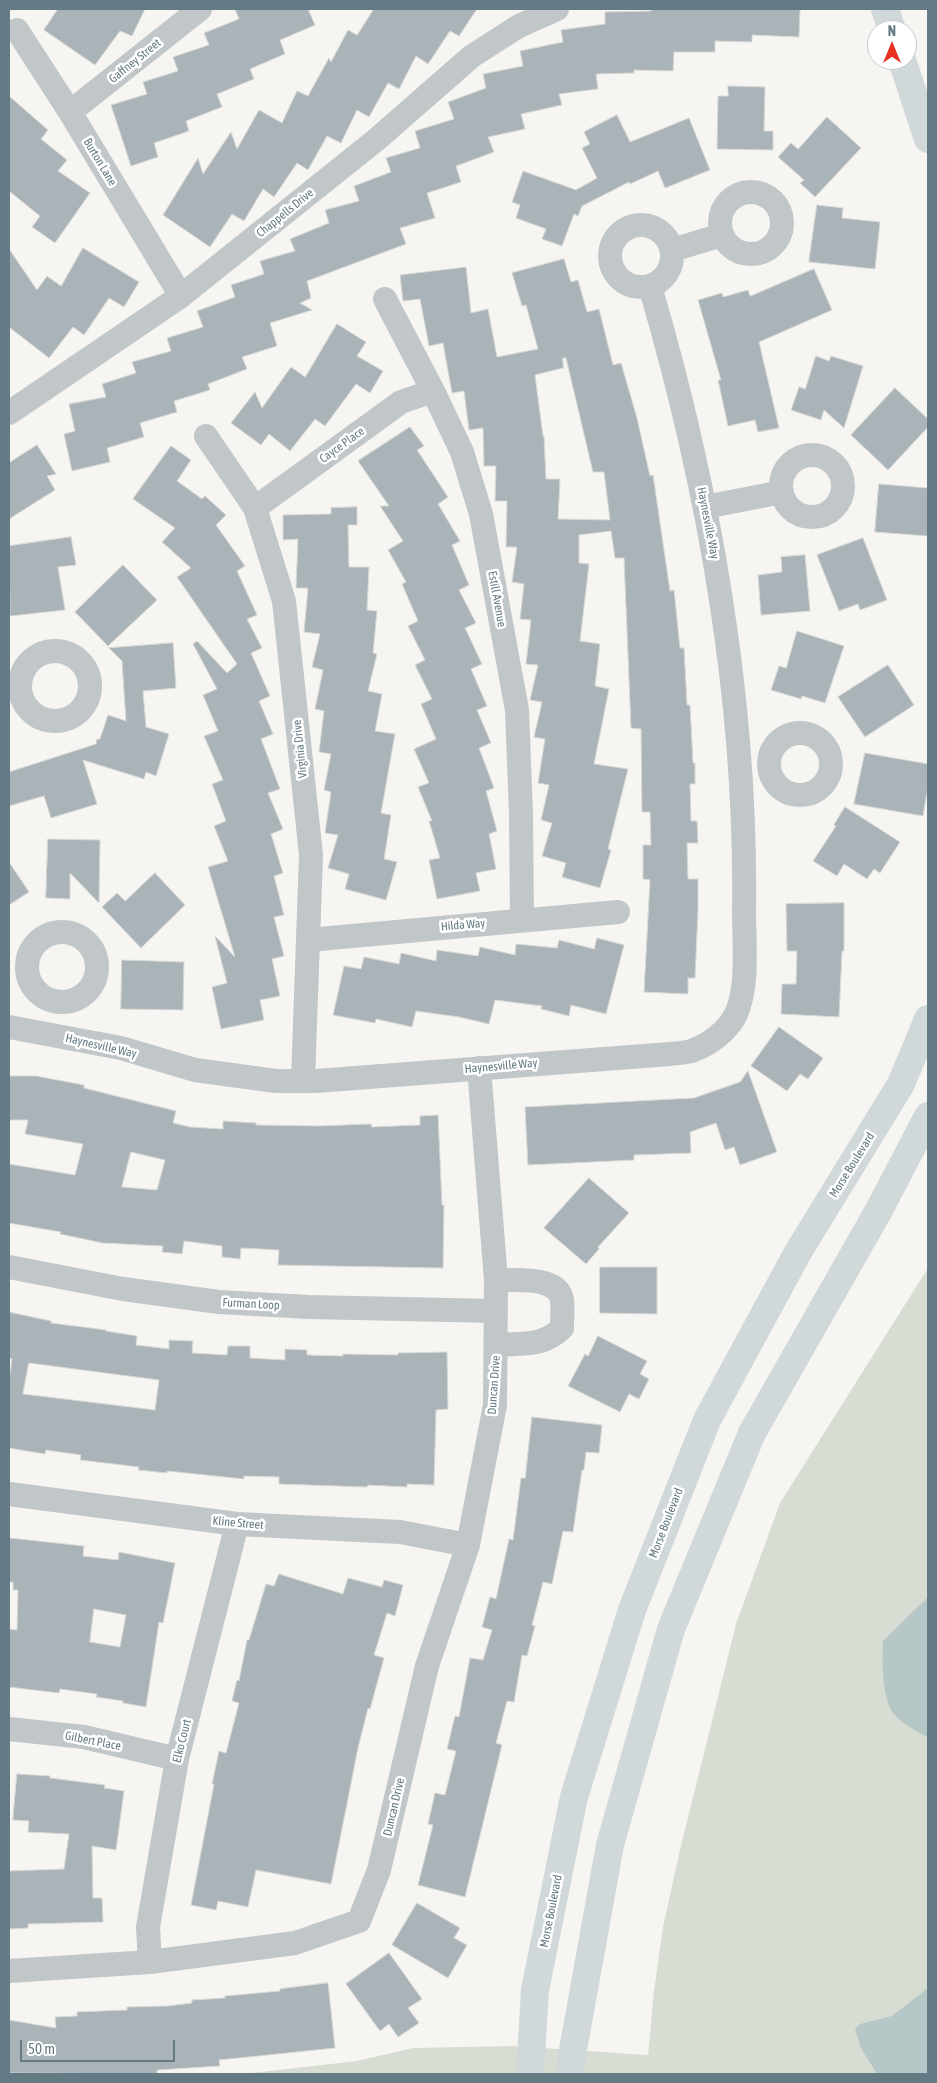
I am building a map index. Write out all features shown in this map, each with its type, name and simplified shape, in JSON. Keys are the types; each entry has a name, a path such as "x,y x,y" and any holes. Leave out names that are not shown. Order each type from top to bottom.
{"main road":[{"path":"905,70 928,138"},
{"name":"Morse Boulevard","path":"530,2074 535,1990 574,1797 632,1610 707,1420 798,1252 902,1084 928,1019"},
{"path":"570,2074 610,1845 671,1629 752,1432 878,1210 928,1116"}],"street":[{"name":"Gaffney Street","path":"70,112 200,9"},
{"name":"Chappells Drive","path":"9,413 181,296 376,140 472,56 519,26 557,9"},
{"name":"Burton Lane","path":"17,30 70,112 181,296"},
{"path":"641,225 652,227 661,232 668,240 672,250 672,259 665,276 650,286 639,287 629,285 617,274 610,260 614,240 622,232 631,227 641,225"},
{"path":"672,250 722,235"},
{"name":"Haynesville Way","path":"9,1027 121,1048 195,1070 276,1081 303,1081 693,1051 726,1030 735,1016 743,975 744,883 739,766 724,620 706,507 650,286"},
{"name":"Estill Avenue","path":"385,299 433,391 462,452 481,514 517,710 522,814 522,919"},
{"name":"Cayce Place","path":"255,508 401,402 433,391"},
{"name":"Virginia Drive","path":"206,436 255,508 284,601 311,855 303,1081"},
{"path":"706,507 782,492"},
{"path":"739,766 768,765"},
{"name":"Hilda Way","path":"308,940 522,919 618,912"},
{"path":"50,1035 56,1002"},
{"name":"Duncan Drive","path":"9,1971 150,1962 295,1943 359,1921 379,1870 427,1666 468,1545 495,1405 497,1345 496,1280 479,1068"},
{"name":"Furman Loop","path":"9,1267 123,1289 219,1302 308,1307 496,1311"},
{"name":"Duncan Drive","path":"496,1280 540,1281 552,1286 562,1298 562,1328 552,1338 539,1342 497,1345"},
{"name":"Kline Street","path":"9,1494 237,1524 400,1532 468,1545"},
{"name":"Elko Court","path":"150,1962 148,1927 177,1759 237,1524"},
{"name":"Gilbert Place","path":"9,1729 84,1737 177,1759"}],"shaded area":[{"path":"928,1268 928,2074 243,2074 357,2061 413,2048 512,2046 648,2055 663,1927 679,1854 736,1624 780,1503"},
{"path":"928,1597 928,1737 902,1722 891,1710 884,1685 883,1641"},
{"path":"928,1988 928,2074 877,2074 861,2048 855,2029 860,2024 892,2016"}],"building":[{"path":"58,9 145,9 132,36 120,31 95,65 44,30"},
{"path":"235,9 308,9 315,25 280,40 285,54 250,69 254,79 217,94 222,107 186,121 189,131 154,143 158,157 131,166 111,105 147,94 143,82 178,71 173,57 209,45 204,33 239,19"},
{"path":"374,9 477,9 459,36 450,31 428,64 416,56 399,89 388,83 369,117 357,110 341,143 327,136 308,170 297,163 274,197 263,189 244,221 232,214 210,247 163,215 198,158 203,174 231,132 237,149 259,110 282,123 297,91 308,96 329,58 331,62 348,30 357,35"},
{"path":"651,9 800,9 799,37 752,35 752,42 715,41 715,52 674,52 673,71 634,70 634,73 596,74 598,89 559,94 562,105 521,114 525,129 488,137 494,152 456,166 461,182 427,193 435,218 400,228 406,244 307,281 311,298 300,303 312,310 270,323 277,346 242,357 247,369 208,384 210,390 174,401 177,412 140,423 144,437 107,448 110,462 72,471 64,434 75,431 69,404 106,397 102,384 136,373 132,362 171,351 167,338 203,327 197,311 235,297 231,285 264,274 260,261 295,251 290,239 329,223 325,210 359,201 354,186 391,172 386,158 420,148 415,131 454,119 448,102 486,88 483,74 523,66 520,51 563,42 561,30 605,24 605,12 651,11"},
{"path":"728,86 765,87 764,131 773,131 773,150 717,149 718,96 728,96"},
{"path":"9,96 48,130 41,139 67,160 58,171 90,193 55,243 32,227 40,216 9,191"},
{"path":"617,115 630,142 689,118 710,170 665,188 658,171 630,184 629,182 582,206 578,216 574,214 562,246 542,239 546,229 516,218 520,205 512,202 523,171 576,190 597,178 582,148 590,144 584,132"},
{"path":"827,117 861,148 815,197 800,183 804,180 778,157 791,143 798,149"},
{"path":"817,205 843,208 842,218 880,222 875,269 809,262"},
{"path":"83,248 139,282 124,307 109,298 84,335 73,327 49,358 9,327 9,249 37,290 47,276 61,286"},
{"path":"564,259 571,282 578,280 587,312 599,309 613,365 621,363 637,418 650,476 653,475 670,591 674,590 680,648 684,648 687,705 690,705 693,763 695,763 695,784 690,784 691,821 697,821 698,843 687,843 688,879 698,879 698,910 695,978 688,978 688,994 644,992 650,880 643,879 643,845 651,845 650,812 642,812 641,729 631,728 624,558 615,558 611,531 579,535 579,563 589,564 580,641 600,644 595,686 609,689 594,764 628,769 608,849 611,850 600,888 562,877 566,863 542,856 552,823 541,820 549,785 538,783 545,739 534,737 542,702 530,700 538,665 526,664 531,620 520,619 524,584 512,582 517,547 506,547 507,501 495,501 496,466 484,466 483,428 469,430 464,391 452,393 443,343 429,346 420,299 403,301 400,275 466,267 471,313 488,309 497,357 538,349 526,305 522,306 512,273","holes":["563,358 566,358 593,472 604,472 610,520 558,519 560,479 546,479 544,436 535,375 563,368"]},
{"path":"814,269 832,310 759,342 779,428 758,432 755,420 728,426 718,380 721,380 698,300 722,293 723,297 748,290 750,296"},
{"path":"337,324 366,342 357,356 383,371 370,393 356,384 325,426 315,419 290,451 269,434 261,445 231,423 255,392 262,408 291,367 305,377"},
{"path":"816,356 829,361 831,356 863,366 844,428 824,410 821,420 791,410 799,387 805,389"},
{"path":"895,388 928,419 928,427 888,470 851,435"},
{"path":"410,427 424,446 417,450 448,497 438,504 460,541 452,545 469,585 459,590 476,623 465,628 482,664 471,669 487,706 477,710 491,743 479,748 494,788 486,791 497,831 489,834 496,869 476,873 480,891 437,899 429,860 440,858 429,821 432,821 418,787 429,783 414,749 436,739 421,704 432,699 415,665 425,660 408,626 418,621 402,584 406,582 388,550 403,541 380,506 389,506 358,461"},
{"path":"37,445 56,474 47,476 55,490 9,519 9,463"},
{"path":"171,446 191,460 177,481 202,499 205,496 226,515 216,525 245,566 237,571 257,615 247,619 262,648 251,653 270,696 259,701 273,734 261,739 280,789 268,793 283,829 271,834 283,873 274,876 284,915 274,917 284,956 272,959 280,996 260,1000 264,1020 221,1029 212,987 227,983 215,936 235,957 208,867 228,861 214,826 226,821 212,784 223,780 204,736 218,731 203,695 217,689 193,644 197,641 227,673 237,664 177,577 191,568 162,542 175,528 133,499"},
{"path":"879,484 928,488 928,536 875,532"},
{"path":"357,507 357,525 348,525 349,567 369,567 367,610 377,611 373,653 377,654 368,691 382,694 375,731 395,734 381,813 391,815 384,859 397,862 386,900 345,889 349,874 328,868 338,835 325,833 331,792 324,790 331,754 319,752 324,711 315,709 323,670 312,667 320,634 304,632 308,588 296,588 298,539 283,540 283,515 331,514 331,508"},
{"path":"71,537 76,565 58,567 65,610 10,616 9,546"},
{"path":"863,538 887,600 860,610 858,604 839,611 817,555"},
{"path":"805,555 810,611 761,615 758,575 782,572 781,557"},
{"path":"123,565 157,600 108,646 75,612"},
{"path":"797,631 844,646 825,703 802,696 801,699 771,690 779,666 786,668"},
{"path":"173,643 176,688 143,691 146,727 169,734 156,776 146,772 144,779 83,760 97,804 51,818 44,796 9,806 9,772 96,744 97,739 100,739 108,715 126,721 122,661 109,648"},
{"path":"888,665 914,705 865,737 838,697"},
{"path":"865,753 928,764 928,786 923,816 854,804"},
{"path":"845,807 900,842 880,873 874,869 867,879 844,864 837,876 813,861 836,826 834,825"},
{"path":"48,839 100,840 99,903 70,873 70,899 46,898"},
{"path":"9,862 29,892 9,905"},
{"path":"155,873 185,905 141,948 102,907 117,893 125,901"},
{"path":"844,903 844,951 842,951 839,1017 781,1014 782,984 796,984 797,951 787,951 786,904"},
{"path":"597,938 624,945 606,1014 571,1005 569,1016 541,1009 542,1006 495,1000 489,1024 459,1017 416,1011 412,1027 376,1019 375,1023 333,1015 344,966 361,969 364,957 399,964 401,953 436,961 437,950 478,956 480,947 515,955 516,944 557,948 559,940 594,949"},
{"path":"122,960 184,962 183,1010 121,1009"},
{"path":"779,1027 823,1058 808,1079 800,1074 787,1091 751,1066"},
{"path":"748,1071 777,1152 740,1165 734,1147 725,1150 716,1123 690,1132 691,1153 634,1155 634,1160 528,1165 525,1107 694,1098 740,1082"},
{"path":"9,1076 36,1076 84,1085 84,1088 176,1111 173,1123 190,1127 223,1129 223,1121 256,1123 256,1125 320,1126 371,1124 372,1127 420,1125 420,1116 438,1115 442,1205 444,1205 443,1268 278,1265 279,1250 241,1248 240,1259 222,1257 222,1246 184,1241 182,1254 162,1252 163,1246 103,1243 60,1234 61,1232 9,1223 9,1164 75,1175 83,1144 25,1134 28,1120 9,1120","holes":["131,1152 165,1160 157,1190 122,1187"]},
{"path":"589,1178 629,1213 598,1247 599,1249 586,1264 544,1228"},
{"path":"600,1267 657,1267 657,1314 600,1313"},
{"path":"9,1312 51,1321 51,1323 137,1336 136,1345 169,1349 169,1340 193,1341 192,1353 227,1355 228,1346 250,1346 250,1358 285,1360 285,1349 307,1350 307,1355 343,1356 343,1354 398,1355 398,1353 447,1352 448,1409 436,1410 434,1485 407,1484 407,1487 368,1485 367,1487 279,1484 279,1477 244,1476 244,1479 138,1470 139,1467 80,1460 81,1455 46,1450 45,1454 9,1448 9,1382 12,1359 9,1358","holes":["29,1363 159,1380 155,1410 23,1394"]},
{"path":"598,1336 647,1361 640,1374 649,1379 639,1399 629,1394 620,1412 568,1386 585,1354 588,1356"},
{"path":"532,1417 602,1425 599,1453 586,1452 573,1532 563,1531 552,1584 543,1582 532,1625 535,1626 527,1656 522,1655 514,1702 507,1701 496,1743 502,1745 465,1897 418,1885 433,1825 428,1824 435,1793 445,1795 456,1751 447,1749 455,1716 459,1717 470,1658 483,1660 492,1630 482,1627 490,1597 496,1599 509,1539 513,1540 521,1478 525,1478"},
{"path":"9,1538 84,1546 83,1556 118,1560 119,1552 175,1563 163,1623 159,1622 146,1707 96,1697 97,1694 60,1689 59,1693 9,1687 9,1629 17,1630 18,1590 13,1590 13,1582 9,1582","holes":["94,1609 126,1615 120,1647 90,1642"]},
{"path":"279,1574 343,1594 348,1578 382,1587 384,1580 403,1585 395,1616 387,1613 374,1655 384,1658 358,1748 331,1884 256,1870 248,1907 218,1901 216,1910 191,1905 219,1751 226,1753 239,1703 232,1701 237,1680 239,1681 247,1640 249,1640 266,1584 274,1586"},
{"path":"17,1774 50,1776 50,1778 105,1785 104,1788 124,1791 116,1850 92,1846 93,1898 102,1898 103,1922 28,1924 28,1928 9,1929 9,1871 64,1869 69,1834 28,1832 29,1821 13,1820"},
{"path":"417,1903 460,1928 454,1938 467,1945 448,1978 392,1945"},
{"path":"389,1953 422,1999 408,2008 419,2023 398,2037 389,2024 380,2031 346,1984"},
{"path":"328,1983 335,2048 219,2060 220,2066 157,2070 157,2074 9,2073 9,2020 56,2028 55,2017 77,2016 77,2012 127,2010 127,2007 168,2006 192,2003 192,2000 225,1998 225,1996 280,1991 280,1989"}]}
